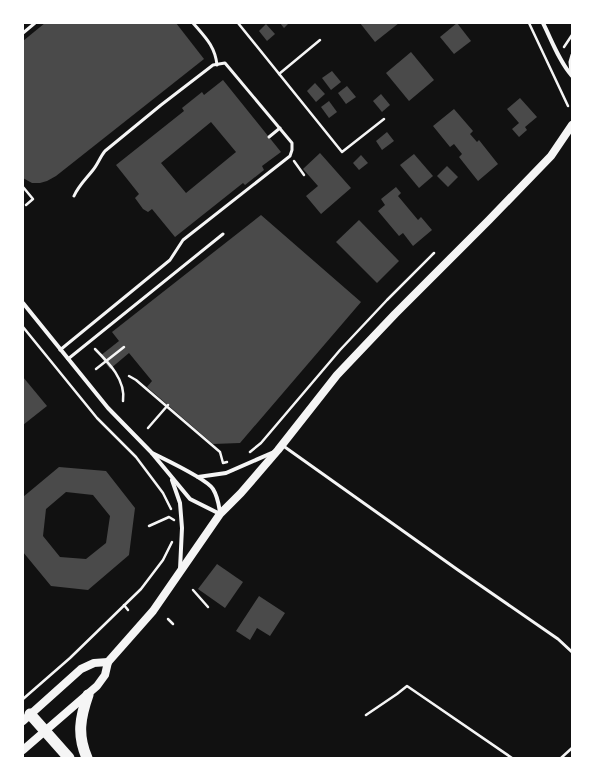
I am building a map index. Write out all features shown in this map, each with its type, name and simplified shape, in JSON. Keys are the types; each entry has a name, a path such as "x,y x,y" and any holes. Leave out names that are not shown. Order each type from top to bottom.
{"highway":[{"path":"87,758 82,747 80,730 81,715 88,695"},
{"path":"27,717 46,731 68,758"}],"main road":[{"path":"23,750 88,695 105,674 108,662 153,611 220,514 241,493 280,447 337,375 551,156 572,125"},
{"path":"27,717 76,673 94,663 108,662"}],"street":[{"path":"543,23 558,55 572,76"},
{"path":"23,303 60,350 119,420 151,452 190,499 220,514"},
{"path":"198,477 226,473 280,447"},
{"path":"151,452 198,477 213,488 218,499 220,514"},
{"path":"171,477 180,503 181,547 179,574"}],"lane":[{"path":"23,33 35,23"},
{"path":"193,23 213,47 216,54 217,65"},
{"path":"572,55 570,62 572,76"},
{"path":"60,350 170,260 183,240 290,156 292,144 225,63 213,65 105,151 94,169 78,187 74,196"},
{"path":"269,137 280,128"},
{"path":"68,359 223,234"},
{"path":"280,447 558,639 572,652"}],"path":[{"path":"238,23 342,152 384,119"},
{"path":"529,23 568,106"},
{"path":"564,47 572,35"},
{"path":"279,74 320,40"},
{"path":"290,156 304,175"},
{"path":"23,187 33,199 26,205"},
{"path":"244,455 249,453 260,443 340,350 434,253"},
{"path":"23,327 97,418 136,457 163,493 174,520 173,527"},
{"path":"96,369 124,347"},
{"path":"95,349 107,360 122,383 124,396 123,401"},
{"path":"128,376 136,380 220,452 223,463 233,460"},
{"path":"148,428 167,406"},
{"path":"149,526 169,517 174,520"},
{"path":"23,698 70,658 140,589 163,560 172,541"},
{"path":"194,590 208,607"},
{"path":"124,605 128,610"},
{"path":"168,619 173,624"},
{"path":"366,714 407,686 512,758"},
{"path":"561,758 572,748"}],"building":[{"path":"45,23 176,23 204,59 56,176 47,181 32,183 23,178 23,41"},
{"path":"280,23 289,23 284,28"},
{"path":"360,23 399,23 375,42"},
{"path":"457,23 471,41 454,54 440,37"},
{"path":"266,24 275,34 267,41 259,31"},
{"path":"411,52 434,80 409,101 386,73"},
{"path":"332,71 341,82 331,90 322,78"},
{"path":"223,80 281,152 262,166 264,170 245,185 243,183 175,237 152,209 148,212 143,209 135,198 139,194 116,165 184,111 182,108 202,92 204,95","holes":["211,122 236,152 186,193 161,163"]},
{"path":"315,83 325,94 316,102 307,91"},
{"path":"347,86 356,97 346,104 338,93"},
{"path":"381,94 390,105 382,112 373,101"},
{"path":"520,98 537,117 525,127 527,130 519,137 512,129 519,123 507,109"},
{"path":"329,101 337,112 329,118 321,107"},
{"path":"454,109 473,131 470,134 477,142 479,140 498,164 478,181 459,157 462,154 454,144 450,147 433,126"},
{"path":"387,132 394,141 382,150 376,141"},
{"path":"320,153 351,188 321,214 306,196 318,186 303,169"},
{"path":"414,154 433,176 419,188 400,165"},
{"path":"361,155 368,163 359,170 353,163"},
{"path":"447,166 458,177 448,187 437,176"},
{"path":"396,187 401,193 398,196 418,220 421,217 432,230 413,246 403,233 399,236 378,211 385,205 381,199"},
{"path":"261,215 361,302 240,443 213,444 147,387 152,381 129,353 110,369 100,356 119,341 112,332"},
{"path":"359,220 399,261 377,283 336,242"},
{"path":"23,377 47,406 23,425"},
{"path":"59,467 106,471 135,508 129,555 88,590 51,586 23,552 23,497","holes":["66,492 93,495 110,516 106,543 86,559 60,557 43,536 46,509"]},
{"path":"217,564 243,582 225,608 198,589"},
{"path":"259,596 285,613 270,636 257,628 250,640 236,631"}]}
